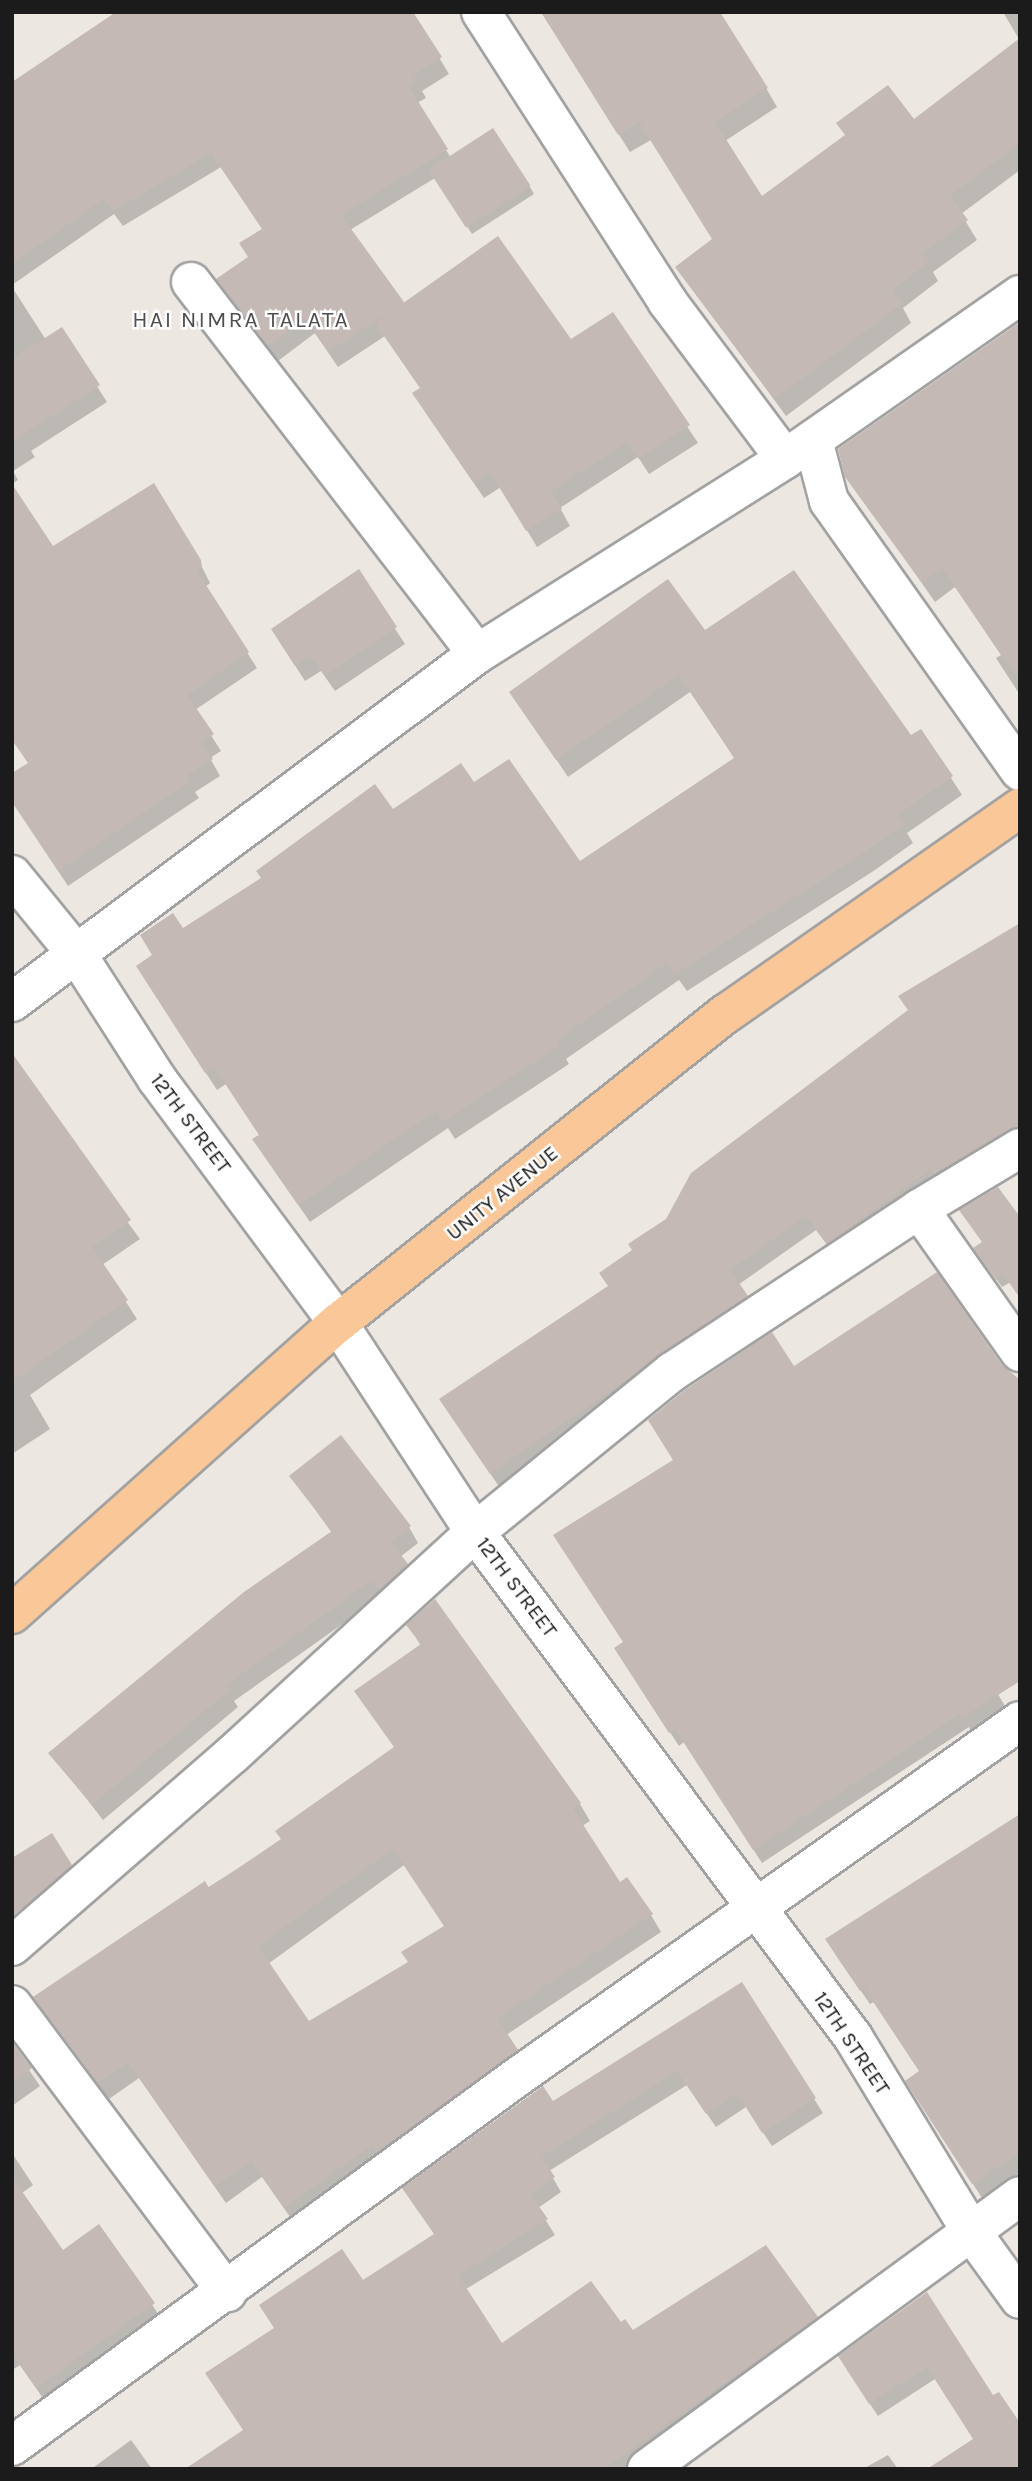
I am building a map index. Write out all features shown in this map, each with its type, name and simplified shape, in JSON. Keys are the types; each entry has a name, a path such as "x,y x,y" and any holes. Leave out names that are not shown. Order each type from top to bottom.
{"main road":[{"name":"UNITY AVENUE","path":"12,1614 28,1586 338,1323 727,1013 1020,808"}],"street":[{"path":"481,12 667,301 799,450 828,500 1020,771"},
{"path":"191,282 477,654"},
{"path":"12,1002 78,956 477,654 799,450 1020,295"},
{"name":"12TH STREET","path":"12,875 78,956 157,1079 338,1323 475,1532 755,1911 853,2037 973,2234 1020,2299"},
{"path":"12,1946 233,1754 475,1532 672,1372 919,1209 1020,1148"},
{"path":"919,1209 1020,1352"},
{"path":"12,2446 227,2292 513,2080 1020,1721"},
{"path":"12,2005 227,2292"},
{"path":"647,2469 973,2234 1020,2196"}],"building":[{"path":"116,12 413,12 442,57 414,74 418,82 409,87 448,149 341,215 404,302 328,352 305,319 268,346 216,279 248,257 239,243 262,229 211,153 113,211 104,199 12,264 12,82"},
{"path":"541,12 720,12 768,88 715,122 762,196 845,135 836,123 888,85 914,119 1020,38 1020,143 950,196 968,220 923,253 929,262 892,290 902,304 774,399 675,267 712,239 639,122 618,135"},
{"path":"493,128 531,186 466,228 428,170"},
{"path":"498,236 571,339 613,312 690,425 639,459 627,442 551,491 562,509 526,531 490,472 473,482 412,393 420,388 375,323"},
{"path":"1020,322 1020,682 942,568 922,583 845,477 838,449"},
{"path":"62,327 100,385 12,442 12,359"},
{"path":"154,483 201,560 202,567 197,571 249,652 187,695 214,734 201,743 213,759 187,776 191,781 58,871 12,802 12,773 28,763 12,740 12,484 53,546"},
{"path":"359,569 397,627 325,676 310,656 295,666 271,629"},
{"path":"794,570 911,735 921,729 953,776 898,815 904,824 865,852 675,974 667,963 557,1040 561,1045 443,1122 436,1111 298,1205 252,1139 259,1135 214,1067 205,1073 136,966 152,955 140,935 173,913 183,928 261,878 256,871 375,784 393,809 461,763 474,782 509,759 580,861 734,758 679,675 556,760 509,692 668,579 705,630"},
{"path":"1020,923 1020,1126 934,1174 931,1169 827,1244 806,1216 730,1270 748,1296 490,1474 439,1399 608,1286 599,1273 632,1250 628,1244 666,1219 691,1173 908,1010 898,996"},
{"path":"12,1053 131,1220 92,1247 128,1300 12,1382"},
{"path":"998,1187 1020,1217 1020,1298 1003,1274 996,1280 973,1248 982,1242 959,1210"},
{"path":"937,1272 1002,1365 1020,1380 1020,1681 962,1718 959,1714 753,1850 675,1729 669,1733 614,1648 623,1642 553,1535 673,1460 648,1420 685,1390 772,1332 794,1366"},
{"path":"341,1435 411,1526 391,1542 408,1564 379,1590 371,1581 226,1685 230,1690 92,1805 48,1753 244,1592 332,1531 289,1476"},
{"path":"435,1599 581,1803 573,1809 620,1882 627,1877 653,1914 497,2018 518,2050 377,2152 372,2145 284,2208 251,2161 215,2187 128,2062 98,2083 33,1997 205,1881 209,1888 281,1839 275,1831 394,1747 354,1691 421,1644 406,1625","holes":["393,1849 444,1926 401,1952 408,1962 309,2021 258,1946"]},
{"path":"1020,1814 1020,2153 972,2184 905,2081 919,2071 864,1988 860,1991 825,1939"},
{"path":"52,1833 72,1865 12,1917 12,1858"},
{"path":"742,1982 816,2098 762,2133 737,2093 706,2114 677,2071 541,2157 555,2177 530,2194 548,2219 458,2275 502,2343 591,2281 621,2322 625,2319 633,2330 766,2245 818,2317 603,2469 185,2469 243,2430 205,2373 274,2328 259,2305 342,2249 363,2280 434,2234 402,2188 543,2086 553,2101"},
{"path":"12,2042 32,2068 12,2082"},
{"path":"12,2177 63,2250 99,2224 155,2303 36,2388 12,2354"},
{"path":"927,2292 993,2395 999,2392 1020,2423 1020,2469 927,2469 973,2439 927,2367 869,2404 838,2356"}],"district":[{"name":"HAI NIMRA TALATA","path":"241,320"}]}
